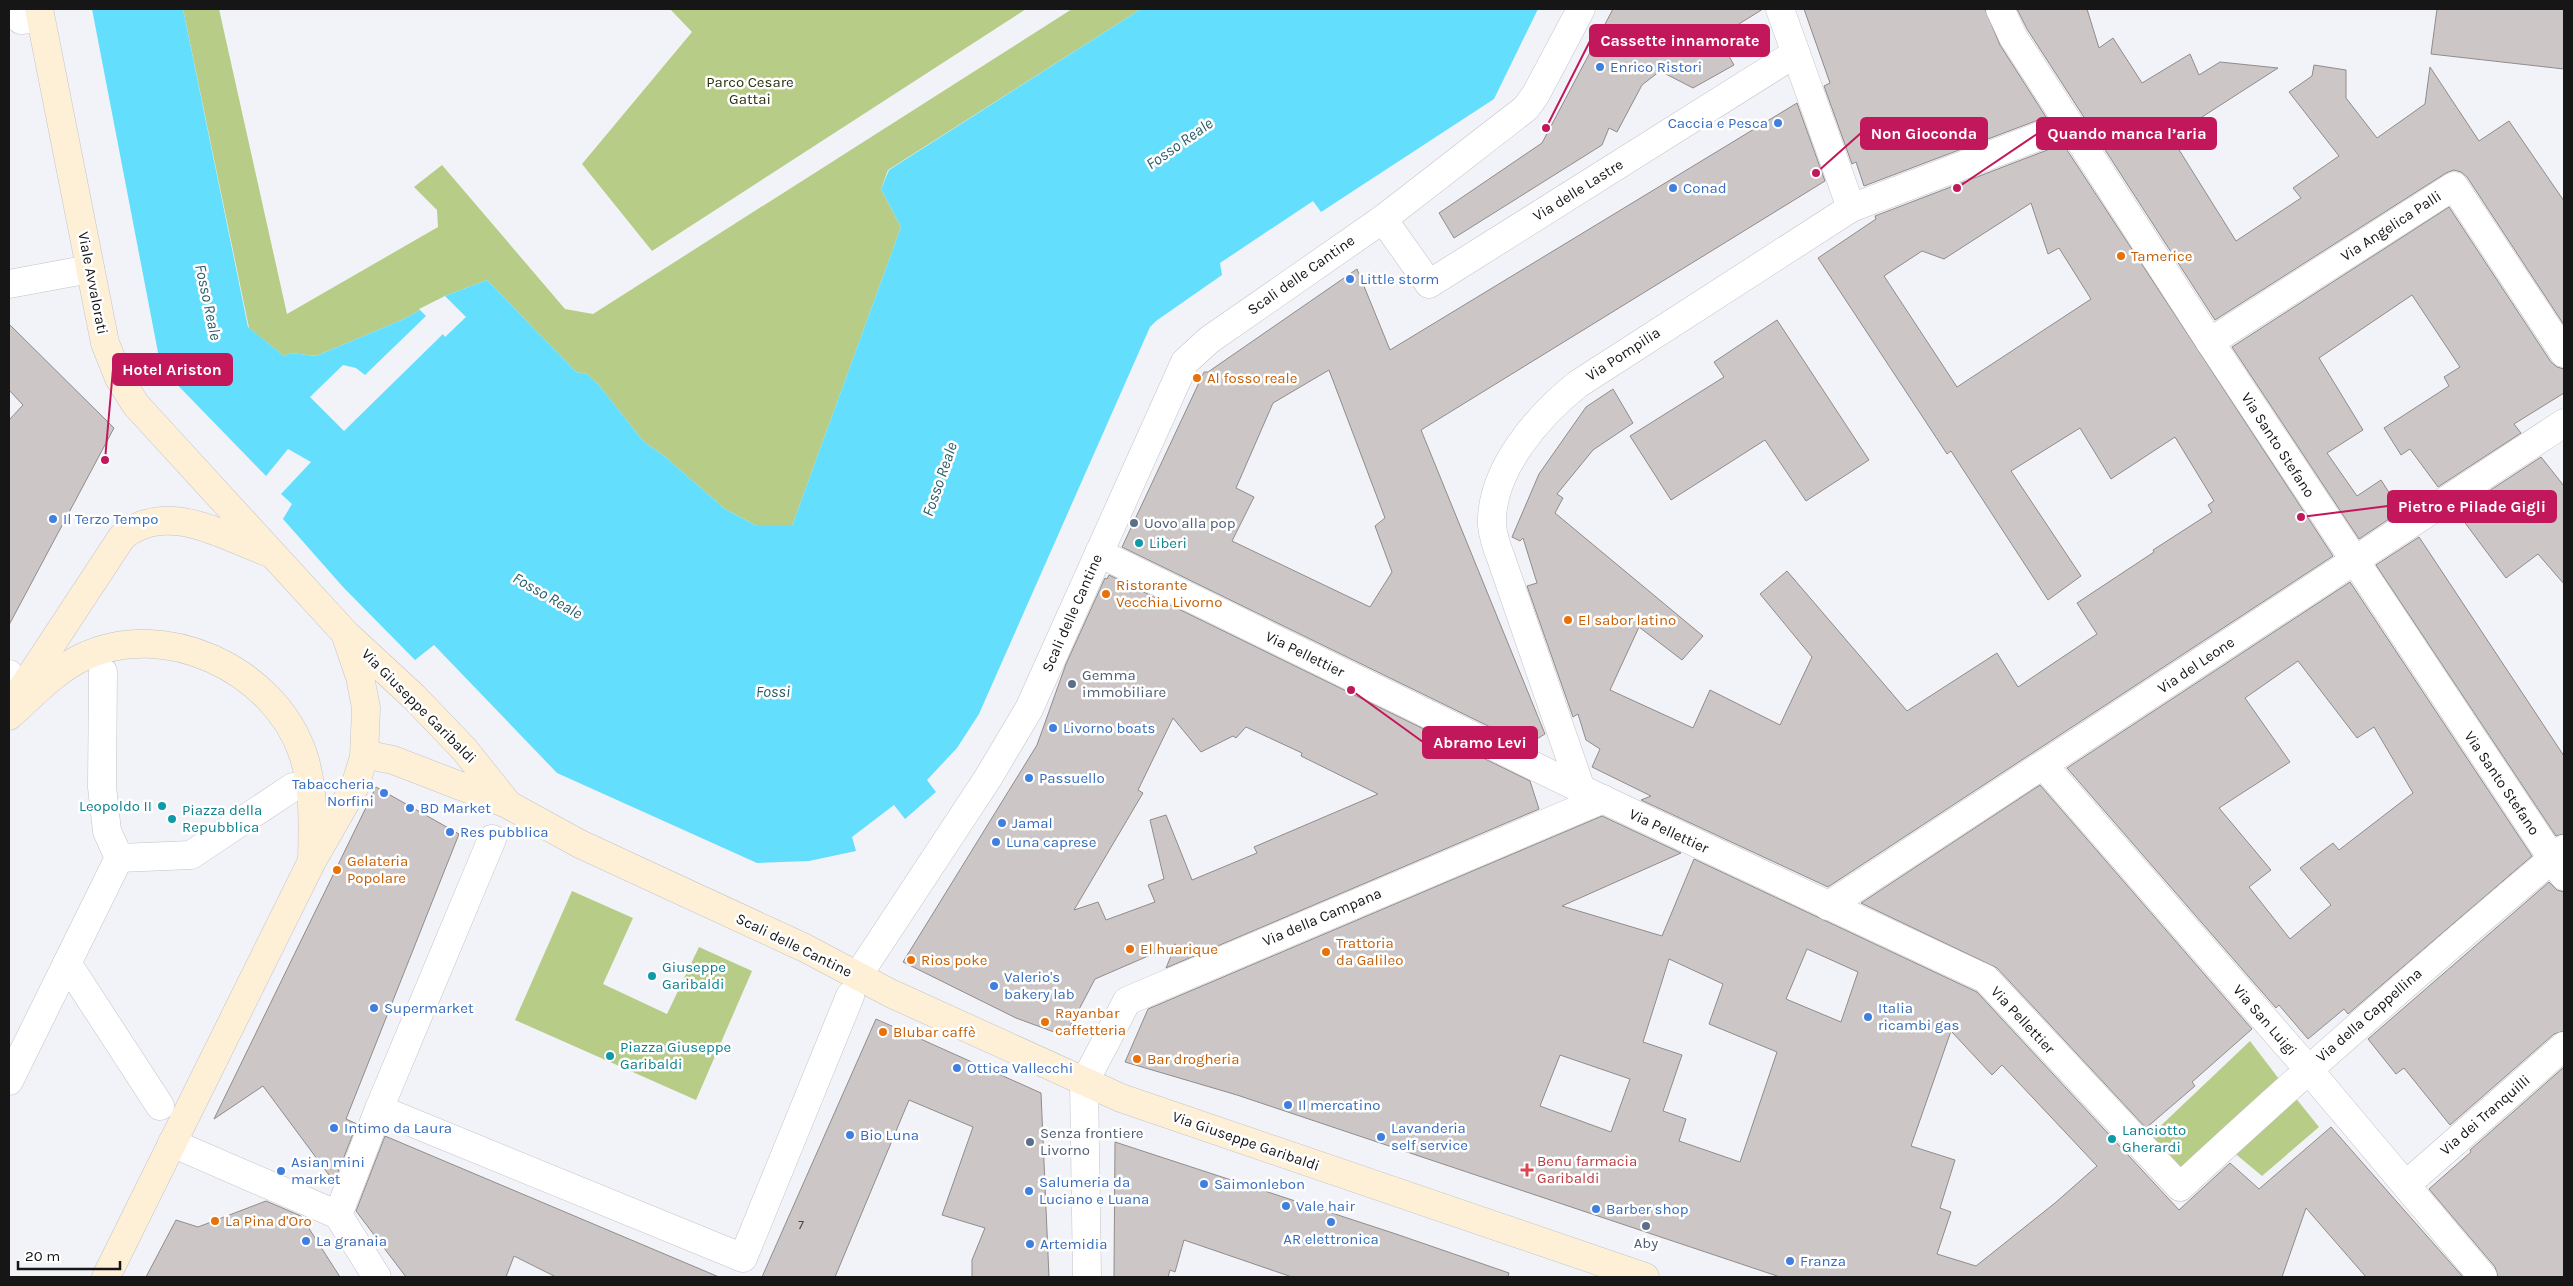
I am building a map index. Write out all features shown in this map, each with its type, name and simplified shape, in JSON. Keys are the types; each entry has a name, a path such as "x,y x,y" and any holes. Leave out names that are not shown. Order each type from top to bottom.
{"street":[{"name":"Viale Avvalorati","path":"9,9 21,20 39,13 105,343 111,361 125,389 136,405 271,553"},
{"name":"Scali delle Cantine","path":"507,804 580,844 805,948 854,986 988,778 1029,709 1185,362 1209,340 1383,219 1526,108 1536,94 1581,9"},
{"path":"1780,9 1851,208"},
{"name":"Via Santo Stefano","path":"2000,9 2013,37 2069,125 2353,560 2560,862"},
{"name":"Via delle Lastre","path":"1383,219 1429,284 1796,53"},
{"name":"Via Pompilia","path":"1592,794 1495,540 1493,510 1495,495 1505,472 1532,428 1552,405 1578,384 1851,208 2069,125"},
{"name":"Via Angelica Palli","path":"2210,342 2454,186 2564,353"},
{"path":"9,284 90,269"},
{"name":"Via del Leone","path":"1828,906 2044,766 2353,560 2561,432"},
{"path":"13,690 122,537 136,526 165,519 188,522 271,553 344,633 360,677 366,708 364,757 355,786 312,861 106,1277"},
{"name":"Via Pellettier","path":"1099,553 1592,794 1986,979 2180,1187"},
{"name":"Via Giuseppe Garibaldi","path":"344,633 414,697 464,749 507,804"},
{"path":"9,716 68,665 95,652 120,644 147,642 176,646 225,666 259,688 271,701 289,726 303,753 312,806 312,861"},
{"path":"103,672 102,787 107,831 119,858"},
{"name":"Via Giuseppe Garibaldi","path":"364,757 373,756 393,760 507,804"},
{"name":"Via San Luigi","path":"2044,766 2308,1069 2483,1277"},
{"path":"119,858 191,855 293,787"},
{"name":"Via della Campana","path":"1084,1083 1127,1002 1592,794"},
{"path":"338,1216 379,1109 492,839"},
{"path":"9,1081 17,1045 67,963 119,858"},
{"name":"Via della Cappellina","path":"2180,1187 2308,1069 2474,924 2560,862"},
{"path":"67,963 160,1106"},
{"path":"379,1109 743,1258 854,986"},
{"name":"Via Giuseppe Garibaldi","path":"854,986 1084,1083 1148,1107 1645,1277"},
{"name":"Via dei Tranquilli","path":"2406,1184 2564,1046"},
{"path":"1084,1083 1087,1277"},
{"path":"172,1143 338,1216 378,1277"}],"green space":[{"path":"183,9 219,9 287,314 438,227 437,210 414,187 442,165 565,309 593,314 1072,9 1141,9 888,170 881,189 901,227 792,526 757,526 725,509 664,456 644,442 598,384 587,374 576,372 487,280 445,296 404,319 316,356 291,353 284,356 249,328"},
{"name":"Parco Cesare Gattai","path":"670,9 1026,9 652,251 582,164 692,32"},
{"path":"572,891 633,918 603,984 667,1014 699,947 752,971 696,1100 515,1020"},
{"path":"2250,1041 2279,1079 2181,1168 2151,1135"},
{"path":"2294,1096 2319,1127 2262,1176 2232,1151"}],"water":[{"name":"Fossi","path":"92,9 183,9 248,327 284,356 291,353 316,356 404,319 445,296 487,280 576,372 587,374 598,384 644,442 664,456 725,509 757,526 792,526 901,227 881,189 889,170 1141,9 1538,9 1494,99 1321,212 1313,201 1220,263 1222,275 1150,327 979,714 957,748 927,780 936,792 905,819 894,805 852,837 856,851 809,861 757,863 557,773 434,645 415,660 343,587 283,519 292,504 281,494 311,462 288,449 266,476 161,368"}],"pier":[{"path":"445,296 466,317 445,337 443,334 344,431 310,397 343,365 356,368 365,375 426,316 419,309"}],"building":[{"path":"1613,9 1763,9 1718,37 1734,65 1693,88 1660,71 1642,85 1617,132 1609,128 1602,145 1454,238 1439,213 1542,143"},
{"path":"1804,9 1985,9 2000,45 2046,117 1864,186 1856,162 1852,164 1824,86 1830,83"},
{"path":"2017,9 2087,9 2099,48 2113,38 2142,83 2190,54 2199,75 2220,62 2278,68 2171,137 2236,241 2301,198 2293,188 2339,156 2289,92 2312,76 2314,65 2346,70 2346,98 2377,138 2425,104 2430,67 2479,141 2509,121 2564,201 2564,325 2467,177 2461,172 2454,170 2446,173 2215,320 2027,29"},
{"path":"2437,9 2564,9 2564,69 2431,54"},
{"path":"1797,103 1825,181 1421,430 1545,734 1527,745 1122,547 1204,372 1208,372 1357,269 1390,350","holes":["1329,370 1385,518 1375,526 1392,572 1370,607 1232,541 1254,497 1236,488 1273,403"]},
{"path":"2063,144 2333,556 1828,887 1641,800 1651,796 1592,767 1600,749 1586,740 1578,714 1573,717 1527,586 1537,583 1523,538 1520,541 1512,537 1539,474 1586,407 1613,389 1633,423 1593,450 1557,494 1563,498 1555,513 1703,636 1682,660 1639,627 1610,690 1693,728 1710,690 1780,725 1812,657 1760,594 1787,571 1907,711 1997,653 2018,687 2097,634 2077,603 2212,512 2208,505 2214,501 2175,437 2111,479 2080,428 2011,471 2081,576 2048,600 1951,451 1947,454 1818,258 1876,219 1875,216","holes":["2031,203 2048,254 2059,248 2091,299 1957,387 1884,276 1922,251 1944,259"]},
{"path":"2449,207 2551,362 2557,367 2564,369 2564,393 2514,424 2521,433 2438,487 2410,449 2401,455 2384,428 2449,386 2444,377 2460,367 2412,295 2319,358 2363,430 2327,453 2357,496 2381,480 2401,511 2359,539 2232,347"},
{"path":"1777,320 1869,460 1806,501 1765,440 1671,500 1630,436 1724,377 1714,362"},
{"path":"9,324 114,428 9,625 9,420 23,405 9,390"},
{"path":"2541,457 2564,486 2564,584 2538,554 2506,578 2457,512"},
{"path":"2419,537 2564,756 2564,834 2556,836 2376,565"},
{"path":"1109,575 1530,781 1539,809 1166,968 1176,944 1095,979 1065,1036 1016,1018 903,962 1037,745 1066,664 1105,578 1107,579","holes":["1173,718 1201,752 1233,736 1236,738 1246,727 1302,753 1301,756 1378,794 1254,847 1257,853 1192,880 1166,815 1150,820 1164,879 1148,885 1155,902 1106,920 1098,902 1074,910 1143,793 1138,790"]},
{"path":"2350,582 2532,856 2348,1014 2344,1009 2308,1039 2279,1005 2276,1008 2067,768","holes":["2298,661 2357,738 2374,727 2413,793 2339,850 2333,843 2300,868 2331,905 2290,939 2249,887 2271,870 2219,808 2290,762 2245,698"]},
{"path":"2040,785 2252,1029 2192,1082 2195,1086 2146,1128 1997,968 1861,903"},
{"path":"376,787 459,834 346,1119 357,1124 336,1177 329,1175 263,1086 214,1119"},
{"path":"1602,816 1681,853 1562,906 1662,936 1694,859 1977,992 2179,1210 2230,1163 2259,1189 2331,1127 2463,1277 2366,1277 2306,1208 2282,1277 1780,1277 1237,1095 1125,1062 1148,1009","holes":["1807,949 1858,972 1841,1022 1786,999","1669,959 1723,984 1709,1024 1777,1052 1740,1162 1679,1141 1686,1119 1663,1111 1682,1055 1643,1042","1951,1031 1992,1075 2002,1065 2097,1166 2055,1203 1976,1266 1937,1254 1951,1212 1940,1208 1955,1160 1911,1146","1560,1055 1630,1079 1611,1132 1540,1106"]},
{"path":"2549,882 2557,890 2564,892 2564,1031 2554,1034 2450,1125 2404,1068 2396,1074 2368,1039"},
{"path":"876,1019 1041,1093 1049,1277 972,1277 972,1260 985,1228 942,1215 973,1127 909,1100 835,1277 762,1277"},
{"path":"2564,1067 2564,1277 2498,1277 2495,1267 2429,1189"},
{"path":"385,1136 719,1277 556,1277 514,1256 506,1277 406,1277 356,1211"},
{"path":"1115,1142 1396,1234 1509,1273 1508,1277 1292,1277 1184,1240 1175,1272 1170,1270 1168,1277 1114,1277"},
{"path":"266,1201 301,1216 340,1277 146,1277 176,1220 198,1227"}],"place":[{"name":"Enrico Ristori","path":"1600,67"},
{"name":"Caccia e Pesca","path":"1778,123"},
{"name":"Cassette innamorate","path":"1546,128"},
{"name":"Non Gioconda","path":"1816,173"},
{"name":"Conad","path":"1673,188"},
{"name":"Quando manca l’aria","path":"1957,188"},
{"name":"Tamerice","path":"2121,256"},
{"name":"Little storm","path":"1350,279"},
{"name":"Al fosso reale","path":"1197,378"},
{"name":"Hotel Ariston","path":"105,460"},
{"name":"Pietro e Pilade Gigli","path":"2301,517"},
{"name":"Il Terzo Tempo","path":"53,519"},
{"name":"Uovo alla pop","path":"1134,523"},
{"name":"Liberi","path":"1139,543"},
{"name":"Ristorante Vecchia Livorno","path":"1106,594"},
{"name":"El sabor latino","path":"1568,620"},
{"name":"Gemma immobiliare","path":"1072,684"},
{"name":"Abramo Levi","path":"1351,690"},
{"name":"Livorno boats","path":"1053,728"},
{"name":"Passuello","path":"1029,778"},
{"name":"Tabaccheria Norfini","path":"384,793"},
{"name":"Leopoldo II","path":"162,806"},
{"name":"BD Market","path":"410,808"},
{"name":"Piazza della Repubblica","path":"172,819"},
{"name":"Jamal","path":"1002,823"},
{"name":"Res pubblica","path":"450,832"},
{"name":"Luna caprese","path":"996,842"},
{"name":"Gelateria Popolare","path":"337,870"},
{"name":"El huarique","path":"1130,949"},
{"name":"Trattoria da Galileo","path":"1326,952"},
{"name":"Rios poke","path":"911,960"},
{"name":"Giuseppe Garibaldi","path":"652,976"},
{"name":"Valerio's bakery lab","path":"994,986"},
{"name":"Supermarket","path":"374,1008"},
{"name":"Italia ricambi gas","path":"1868,1017"},
{"name":"Rayanbar caffetteria","path":"1045,1022"},
{"name":"Blubar caffè","path":"883,1032"},
{"name":"Piazza Giuseppe Garibaldi","path":"610,1056"},
{"name":"Bar drogheria","path":"1137,1059"},
{"name":"Ottica Vallecchi","path":"957,1068"},
{"name":"Il mercatino","path":"1288,1105"},
{"name":"Intimo da Laura","path":"334,1128"},
{"name":"Bio Luna","path":"850,1135"},
{"name":"Lavanderia self service","path":"1381,1137"},
{"name":"Lanciotto Gherardi","path":"2112,1139"},
{"name":"Senza frontiere Livorno","path":"1030,1142"},
{"name":"Benu farmacia Garibaldi","path":"1527,1170"},
{"name":"Asian mini market","path":"281,1171"},
{"name":"Saimonlebon","path":"1204,1184"},
{"name":"Salumeria da Luciano e Luana","path":"1029,1191"},
{"name":"Vale hair","path":"1286,1206"},
{"name":"Barber shop","path":"1596,1209"},
{"name":"La Pina d'Oro","path":"215,1221"},
{"name":"AR elettronica","path":"1331,1222"},
{"name":"Aby","path":"1646,1226"},
{"name":"La granaia","path":"306,1241"},
{"name":"Artemidia","path":"1030,1244"},
{"name":"Franza","path":"1790,1261"}],"water label":[{"name":"Fosso Reale","path":"1179,143"},
{"name":"Fosso Reale","path":"209,302"},
{"name":"Fosso Reale","path":"939,479"},
{"name":"Fosso Reale","path":"548,595"}]}
